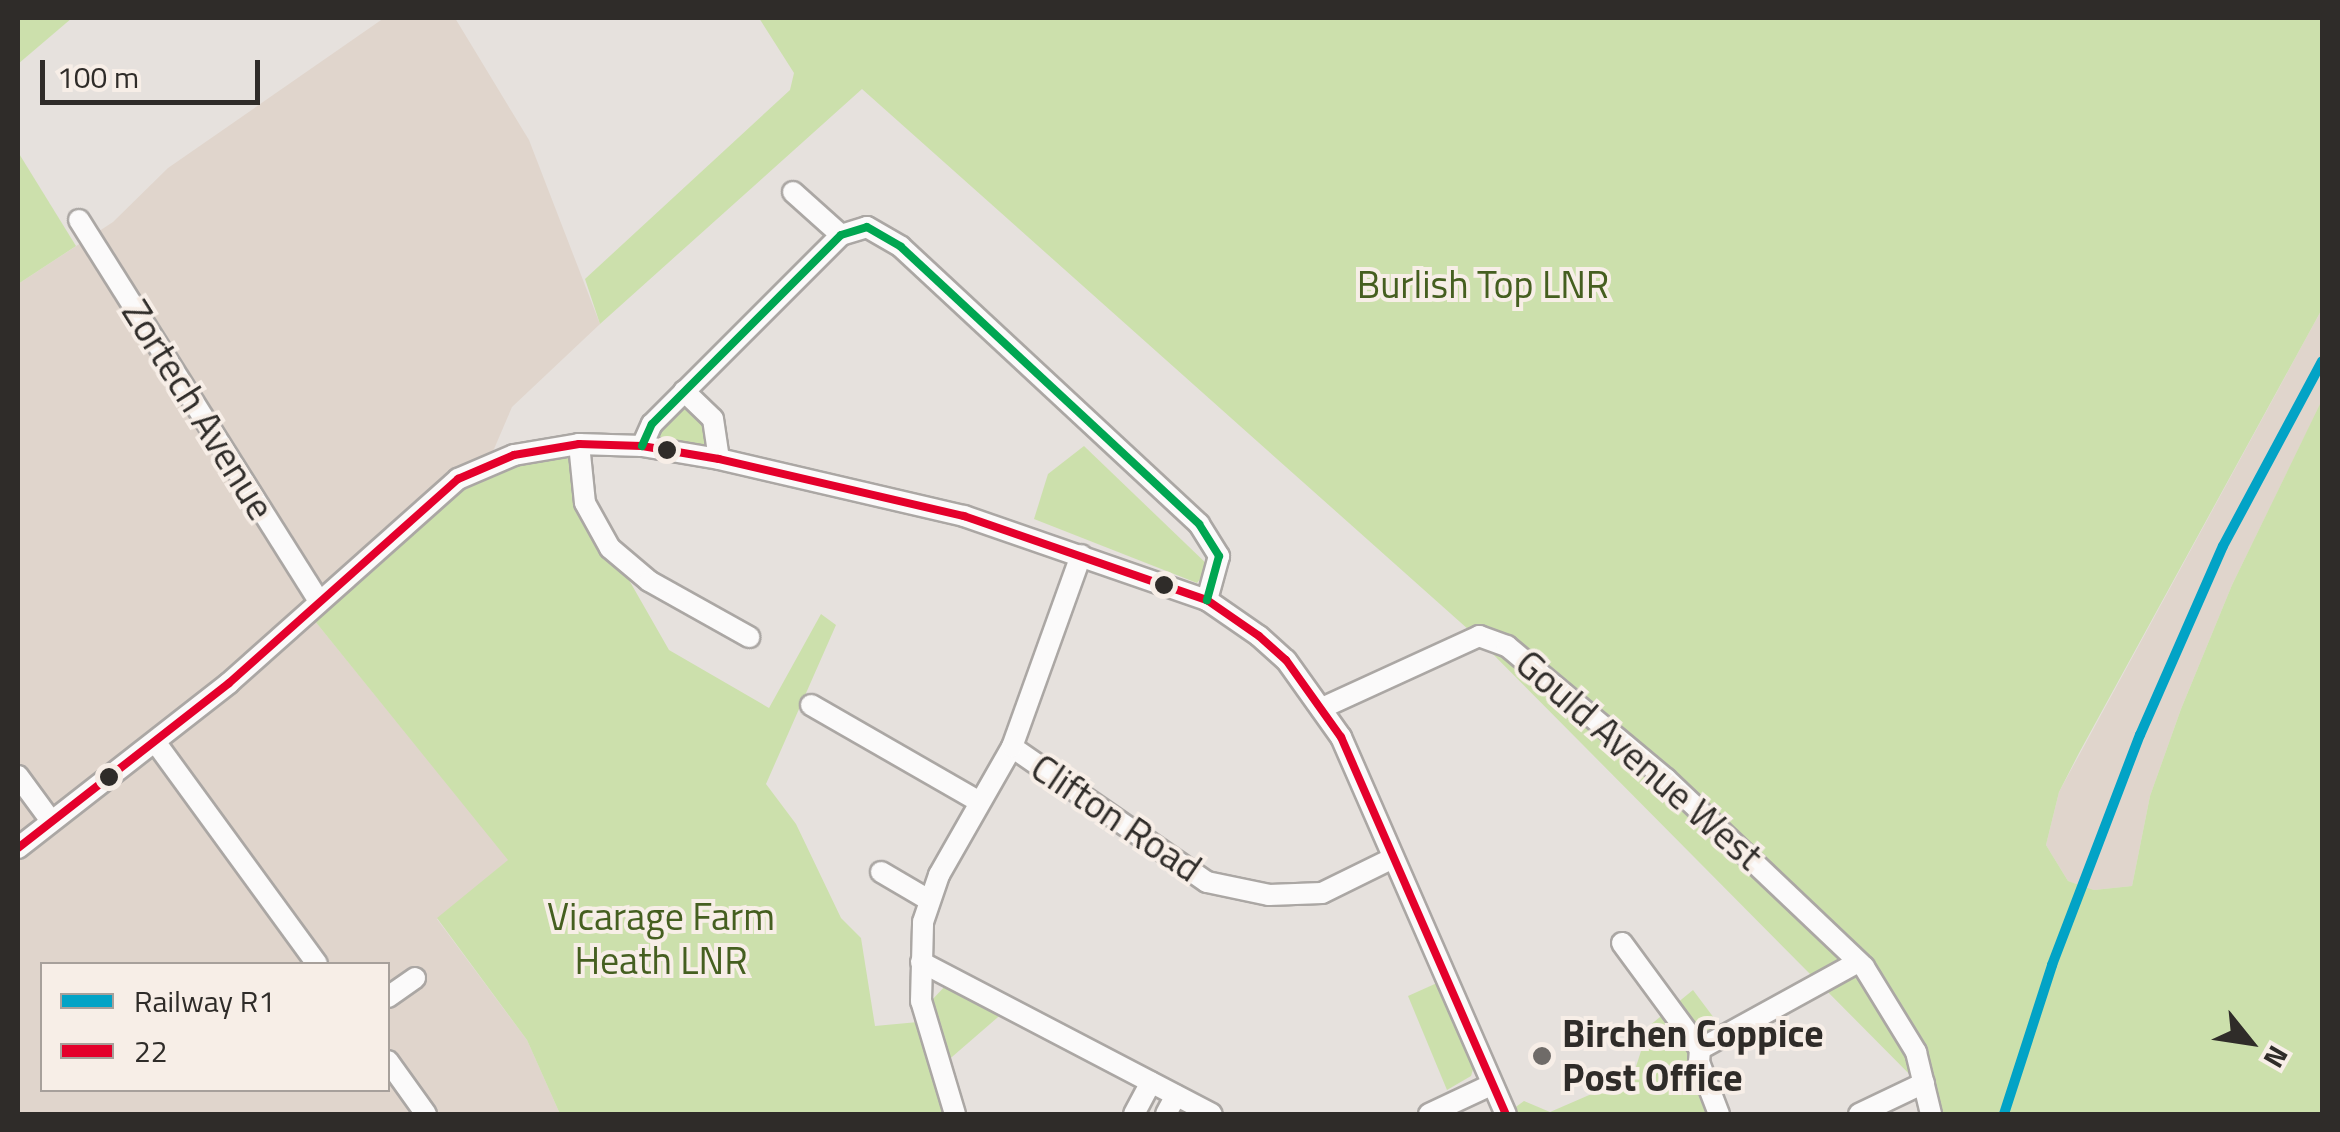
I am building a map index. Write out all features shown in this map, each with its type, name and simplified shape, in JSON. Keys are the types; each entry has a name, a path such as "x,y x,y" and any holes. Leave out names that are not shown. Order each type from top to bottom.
{"street":[{"path":"792,192 842,235"},
{"name":"Zortech Avenue","path":"79,220 318,600"},
{"path":"642,446 652,424 842,235 868,227 901,247 1199,524 1218,556 1206,600"},
{"path":"684,392 713,419 720,459"},
{"path":"579,444 585,503 610,548 649,581 749,637"},
{"path":"18,848 156,742 458,479 488,462 579,444 642,446 720,459 964,516 1081,555 1206,600 1286,660 1341,736 1506,1114"},
{"path":"955,1114 924,1015 921,962 929,900 978,801 1012,747 1081,555"},
{"name":"Gould Avenue West","path":"1322,708 1490,636 1666,779 1858,962 1904,1027 1931,1114"},
{"path":"811,705 978,801"},
{"path":"156,742 317,962"},
{"name":"Clifton Road","path":"1012,747 1207,882 1269,895 1322,893 1393,858"},
{"path":"18,776 51,821"},
{"path":"881,872 929,900"},
{"path":"1622,943 1700,1050 1712,1113"},
{"path":"921,962 1212,1114"},
{"path":"1700,1050 1858,962"},
{"path":"390,996 415,978"},
{"path":"390,1064 426,1114"},
{"path":"1134,1114 1151,1082"},
{"path":"1859,1114 1924,1083"},
{"path":"1429,1114 1491,1085"},
{"path":"1166,1114 1176,1095"}],"shaded area":[{"path":"384,18 455,18 529,140 600,324 512,407 488,463 306,610 509,860 437,919 527,1040 560,1114 18,1114 18,284 113,222 168,168"},
{"path":"2322,309 2322,401 2232,585 2181,709 2150,796 2132,886 2094,890 2068,881 2046,845 2059,792"}],"green space":[{"path":"18,18 72,18 18,64"},
{"name":"Burlish Top LNR","path":"759,18 2322,18 2322,309 2079,753 2059,792 2046,845 2068,881 2094,890 2132,886 2150,796 2181,709 2232,585 2322,400 2322,1114 1935,1114 1932,1097 1469,630 862,89 600,324 585,279 790,90 794,73"},
{"path":"18,152 76,246 18,284"},
{"path":"684,391 698,401 719,459 645,446"},
{"name":"Vicarage Farm Heath LNR","path":"579,444 585,503 669,650 769,708 821,614 836,625 766,784 796,824 841,918 861,938 875,1026 918,1022 954,1114 560,1114 527,1040 437,918 508,860 306,610 458,479"},
{"path":"1084,446 1210,567 1197,583 1034,519 1048,474"},
{"path":"948,983 1005,1011 945,1063 930,1002"},
{"path":"1437,983 1474,1066 1471,1076 1447,1090 1408,996"},
{"path":"1693,990 1726,1034 1700,1049 1719,1114 1506,1114 1524,1101 1550,1112 1633,1076 1649,1026"}],"rail line":[{"name":"R1","path":"2004,1114 2052,965 2140,735 2223,546 2322,361"}],"transit line":[{"path":"642,446 652,424 841,235 867,227 901,247 1199,524 1219,556 1207,600"},
{"name":"22","path":"18,848 229,683 458,479 514,455 579,444 642,446 719,459 964,516 1207,600 1259,636 1286,660 1341,737 1506,1114"}],"place":[{"name":"Birchen Coppice Post Office","path":"1542,1056"}]}
